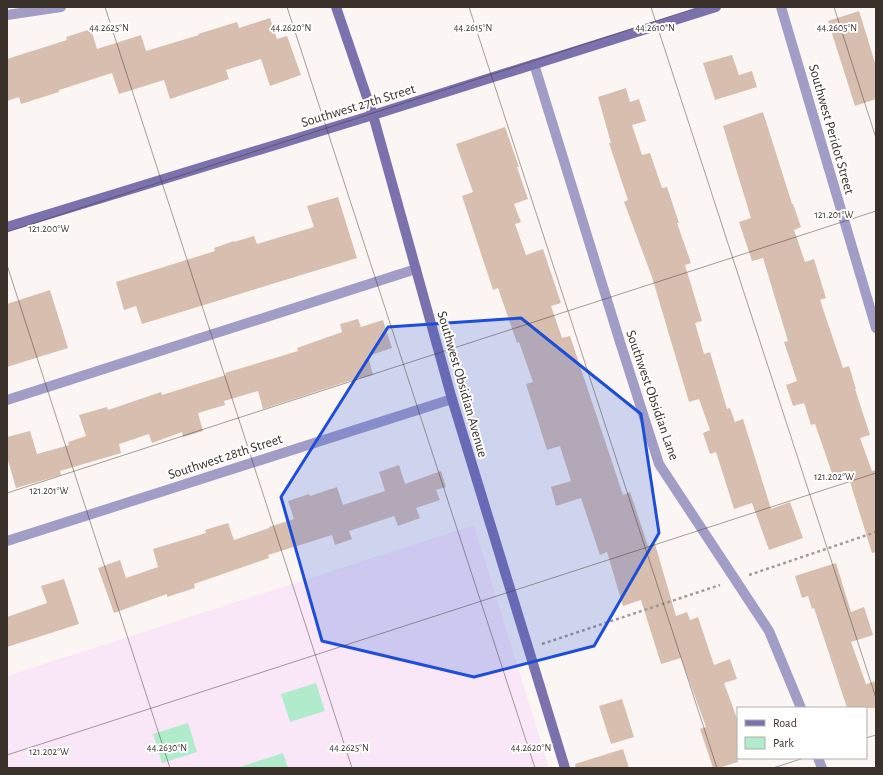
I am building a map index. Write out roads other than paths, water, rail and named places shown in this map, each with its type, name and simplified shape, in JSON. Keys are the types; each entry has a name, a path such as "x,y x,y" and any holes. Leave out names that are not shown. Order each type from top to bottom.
{"street":[{"path":"7,15 61,7"},
{"name":"Southwest Obsidian Avenue","path":"336,7 374,115 452,399 565,768"},
{"name":"Southwest 27th Street","path":"7,227 374,115 716,7"},
{"name":"Southwest Peridot Street","path":"781,7 876,328"},
{"name":"Southwest Obsidian Lane","path":"534,64 659,464 769,631 801,707"},
{"path":"7,400 416,269"},
{"name":"Southwest 28th Street","path":"7,541 452,399"}]}
